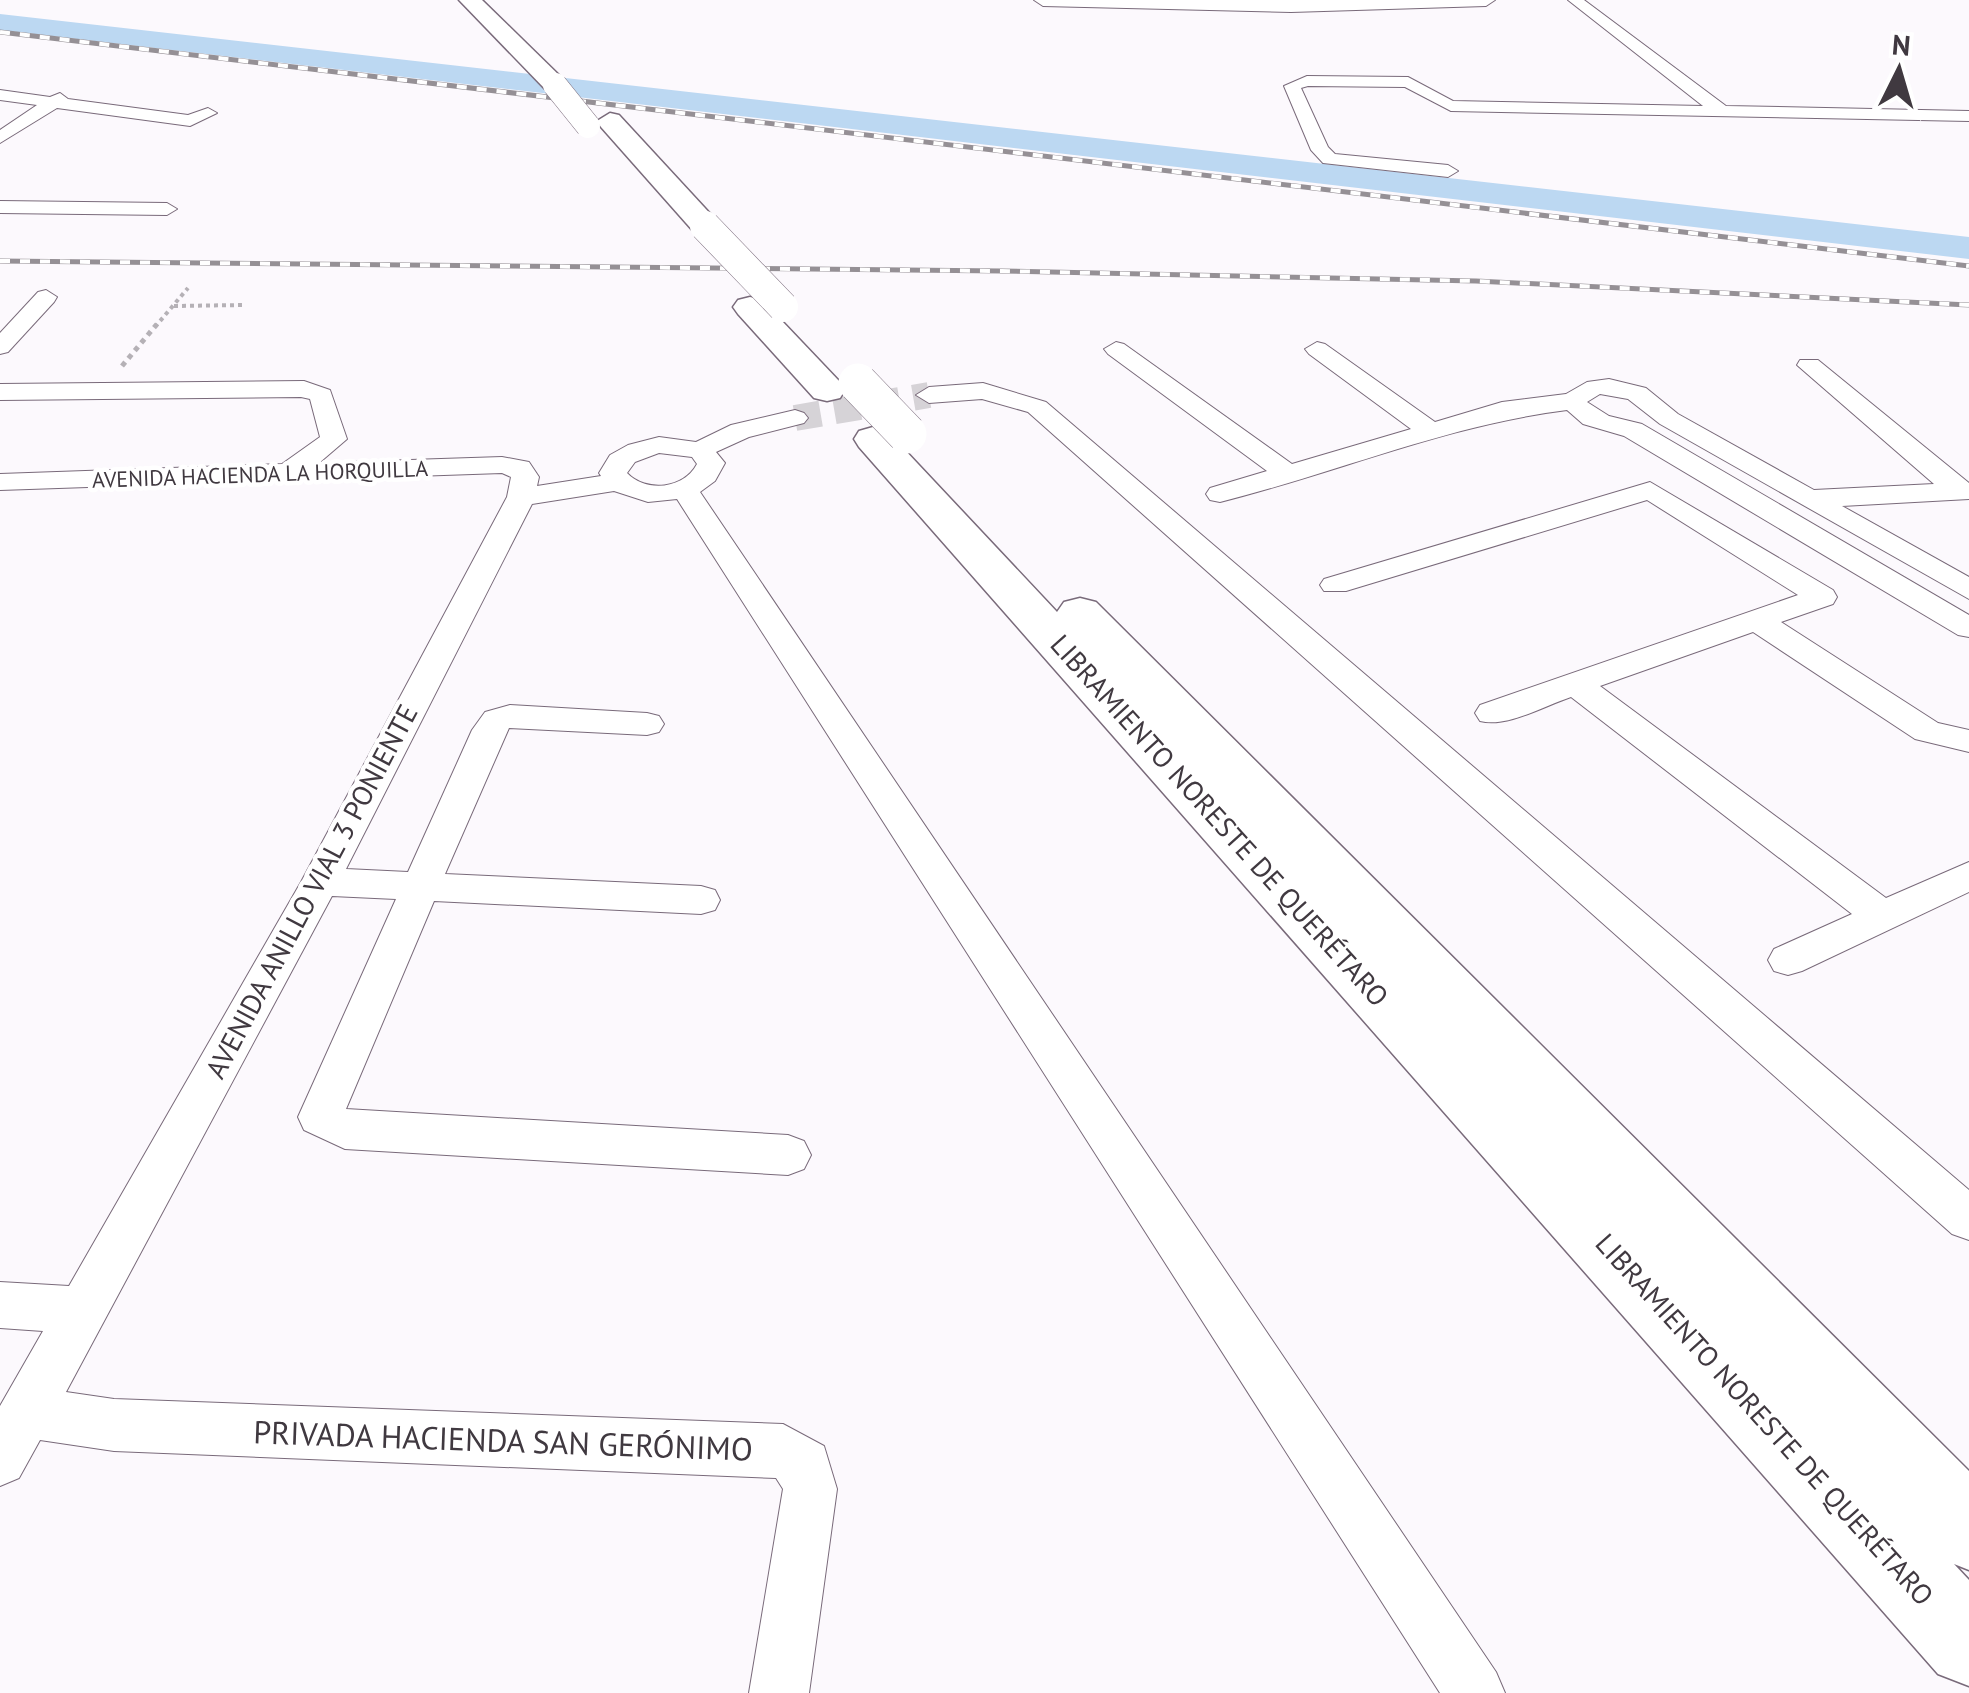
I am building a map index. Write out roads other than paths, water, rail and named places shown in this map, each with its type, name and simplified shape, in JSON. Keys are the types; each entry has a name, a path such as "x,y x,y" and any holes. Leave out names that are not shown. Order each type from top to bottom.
{"highway":[{"name":"LIBRAMIENTO NORESTE DE QUERÉTARO","path":"470,0 565,83"},
{"name":"LIBRAMIENTO NORESTE DE QUERÉTARO","path":"494,0 599,124 623,176 692,228 766,307 879,408 1969,1529"},
{"name":"LIBRAMIENTO NORESTE DE QUERÉTARO","path":"879,408 1969,1643"}],"main road":[{"path":"1043,0 1291,6 1486,0"},
{"path":"1222,0 1364,0"}],"street":[{"path":"1575,0 1721,112"},
{"path":"1448,171 1330,159 1320,150 1292,86 1306,81 1408,82 1420,87 1427,98 1451,106 1969,116"},
{"path":"0,86 59,98 190,121 208,113 59,98 0,95"},
{"path":"0,138 59,98"},
{"path":"0,207 167,209"},
{"path":"0,346 46,297"},
{"path":"1116,349 1290,475"},
{"path":"1318,349 1432,432"},
{"path":"1809,365 1964,491"},
{"path":"1220,494 1524,405 1574,401 1580,393 1593,388 1632,391 1650,398 1669,419 1969,590"},
{"path":"0,392 304,389 321,395 334,439 288,473"},
{"path":"879,408 983,392 1037,407 1969,1218"},
{"path":"1574,401 1592,419 1634,430 1969,628"},
{"path":"692,469 740,432 795,418"},
{"path":"1634,430 1669,419"},
{"path":"616,482 612,474 616,464 641,448 678,444 1474,1693"},
{"name":"AVENIDA HACIENDA LA HORQUILLA","path":"0,482 502,464 520,482 616,482 645,493 692,469"},
{"name":"AVENIDA ANILLO VIAL 3 PONIENTE","path":"0,1459 320,882 520,482"},
{"path":"1335,584 1650,490 1822,597 1492,713"},
{"path":"1809,499 1964,491"},
{"path":"1756,620 1927,731 1969,741"},
{"path":"1575,684 1882,916"},
{"path":"647,724 510,716 497,720 489,730 328,1091 320,1117 345,1130 788,1155"},
{"path":"1788,960 1969,876"},
{"path":"320,882 701,900"},
{"path":"0,1305 81,1310"},
{"name":"PRIVADA HACIENDA SAN GERÓNIMO","path":"26,1412 114,1425 782,1450 805,1465 810,1489 779,1693"}],"waterway":[{"path":"0,22 1969,248"}],"tunnel":[{"path":"795,418 929,395"}],"railway":[{"path":"0,32 1969,266"},
{"path":"0,261 1002,271 1476,281 1969,305"}]}
